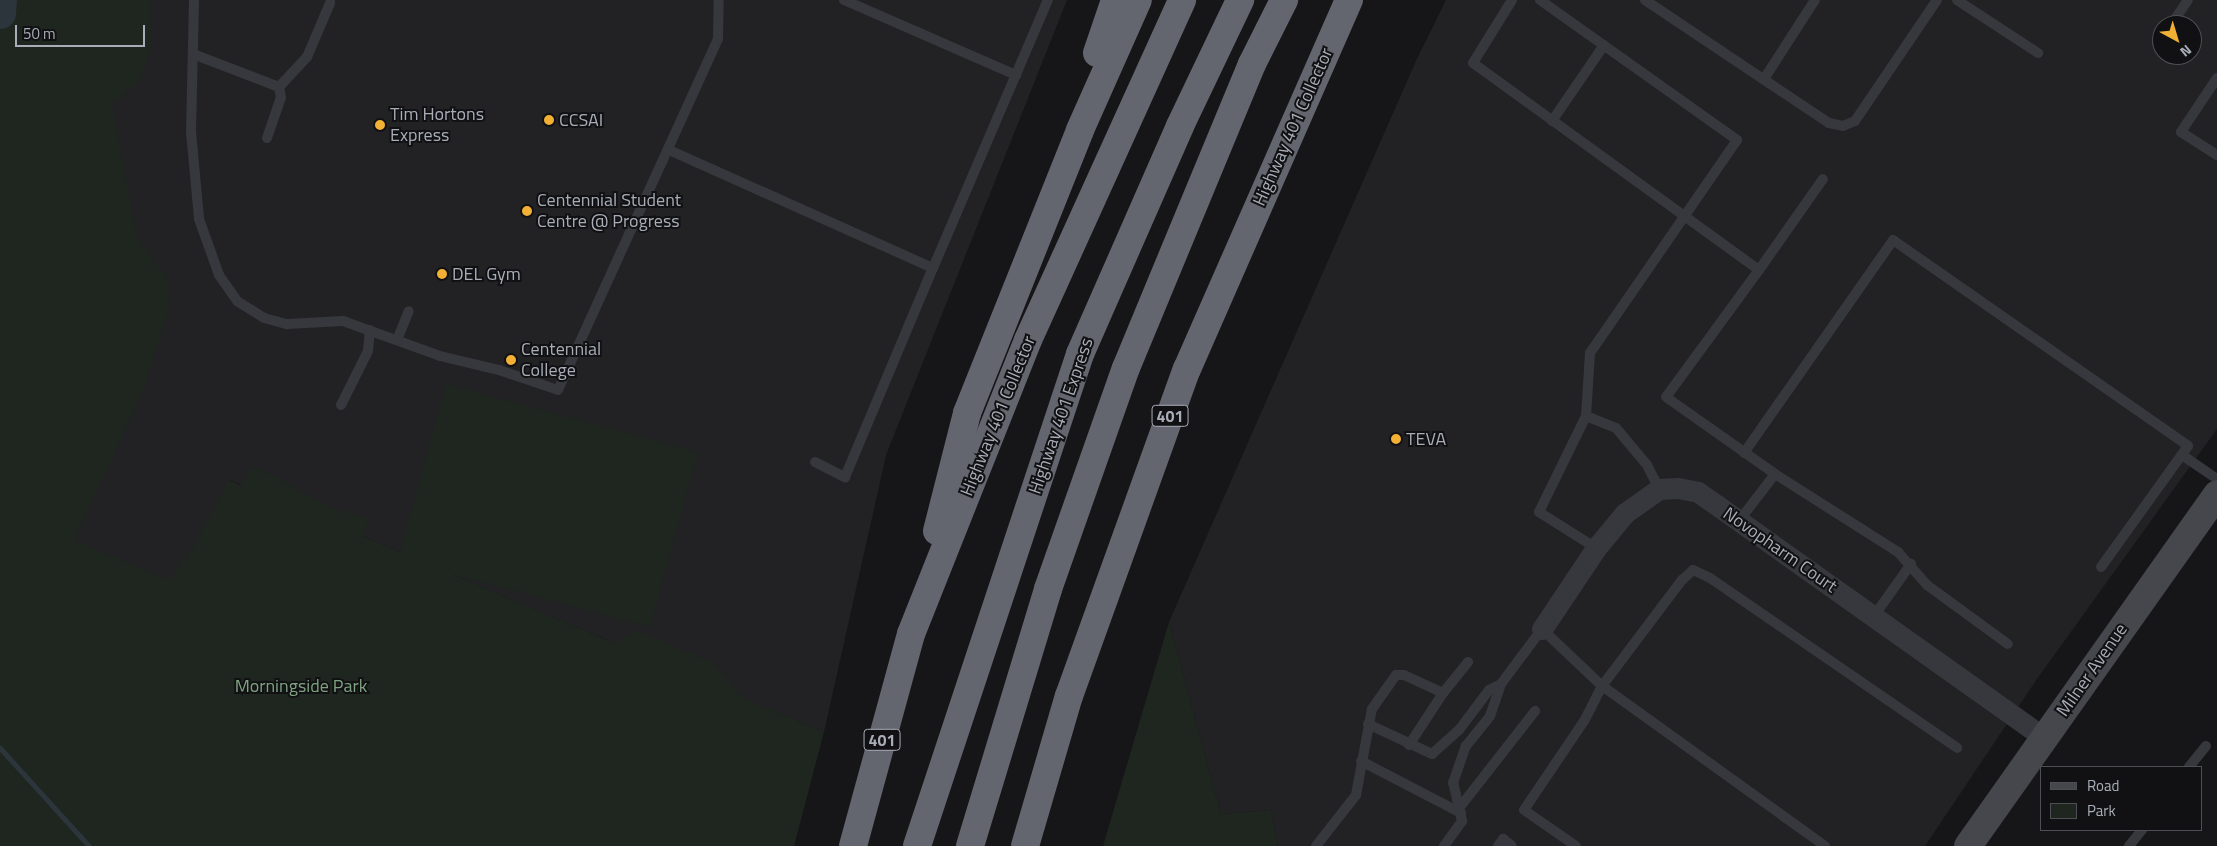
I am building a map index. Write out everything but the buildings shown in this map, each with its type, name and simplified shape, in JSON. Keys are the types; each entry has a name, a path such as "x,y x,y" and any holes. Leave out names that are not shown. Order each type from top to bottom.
{"highway":[{"path":"1080,130 1093,65 1115,0"},
{"path":"911,634 967,413 1080,130 1138,0"},
{"name":"Highway 401 Collector","path":"854,846 911,634 1028,340 1182,0"},
{"name":"Highway 401 Express","path":"917,846 1080,354 1180,126 1240,0"},
{"path":"970,846 1048,589 1126,368 1252,64 1284,0"},
{"name":"Highway 401 Collector","path":"1025,846 1070,696 1187,369 1349,0"}],"main road":[{"name":"Milner Avenue","path":"1968,846 2217,494"}],"street":[{"name":"Novopharm Court","path":"1659,489 1678,488 1698,492 2044,738"},
{"path":"1542,629 1596,548 1625,513 1659,489"}],"lane":[{"path":"194,0 190,132 199,219 219,275 237,302 264,318 288,324 343,321 440,356 499,370 558,390 718,39 719,0"},
{"path":"844,0 1016,75"},
{"path":"815,462 845,477 1048,0"},
{"path":"1512,0 1473,63 1759,270"},
{"path":"1540,0 1737,140 1590,353 1586,416 1538,512 1596,548"},
{"path":"1645,0 1829,123 1843,126 1855,121 1937,0"},
{"path":"1764,79 1815,0"},
{"path":"1957,0 2038,53"},
{"path":"2178,15 2188,0"},
{"path":"279,87 307,57 330,3"},
{"path":"1552,121 1604,45"},
{"path":"193,54 279,87"},
{"path":"2217,78 2181,132 2217,155"},
{"path":"267,138 281,98 279,87"},
{"path":"669,150 933,268"},
{"path":"1823,179 1666,398 1775,474 1898,552 1911,564 1927,585 2008,644"},
{"path":"1744,453 1892,240 2188,446 2101,568"},
{"path":"397,340 408,311"},
{"path":"341,405 368,351 370,330"},
{"path":"1586,416 1616,428 1647,465 1659,489"},
{"path":"2182,455 2217,479"},
{"path":"1739,520 1775,474"},
{"path":"1874,616 1911,564"},
{"path":"1576,846 1524,810 1584,721 1602,686 1682,580 1694,570 1710,578 1957,748"},
{"path":"1444,846 1462,821 1453,782 1466,746 1490,716 1501,684 1542,629 1602,686 1825,846"},
{"path":"1409,745 1443,693 1468,662"},
{"path":"1316,846 1356,795 1372,709 1396,675 1404,675 1443,693"},
{"path":"1368,724 1409,745 1432,754 1459,730 1489,690 1501,684"},
{"path":"1460,810 1535,711"},
{"path":"2190,766 2206,746"},
{"path":"1361,762 1460,810"},
{"path":"2129,846 2141,831"},
{"path":"1498,846 1503,839 1512,846"}],"shaded area":[{"name":"Centennial College","path":"113,0 1067,0 886,455 824,732 230,480 167,596 24,516 100,39"},
{"path":"1446,0 2217,0 2217,429 2037,679 1925,846 1278,846 1271,810 1221,814 1169,622 1416,61"}],"green space":[{"name":"Morningside Park","path":"0,0 150,0 150,49 140,81 112,104 137,238 167,278 170,307 141,396 74,540 169,580 192,549 229,480 240,485 254,466 335,509 369,519 362,536 400,552 446,384 698,452 650,627 452,574 614,643 637,631 712,662 742,697 824,732 794,846 0,846"},
{"path":"1169,622 1221,814 1271,810 1278,846 1103,846"}],"waterway":[{"path":"0,13 1,0"},
{"path":"0,748 89,846"}],"place":[{"name":"CCSAI","path":"549,120"},
{"name":"Tim Hortons Express","path":"380,125"},
{"name":"Centennial Student Centre @ Progress","path":"527,211"},
{"name":"DEL Gym","path":"442,274"},
{"name":"Centennial College","path":"511,360"},
{"name":"TEVA","path":"1396,439"}]}
